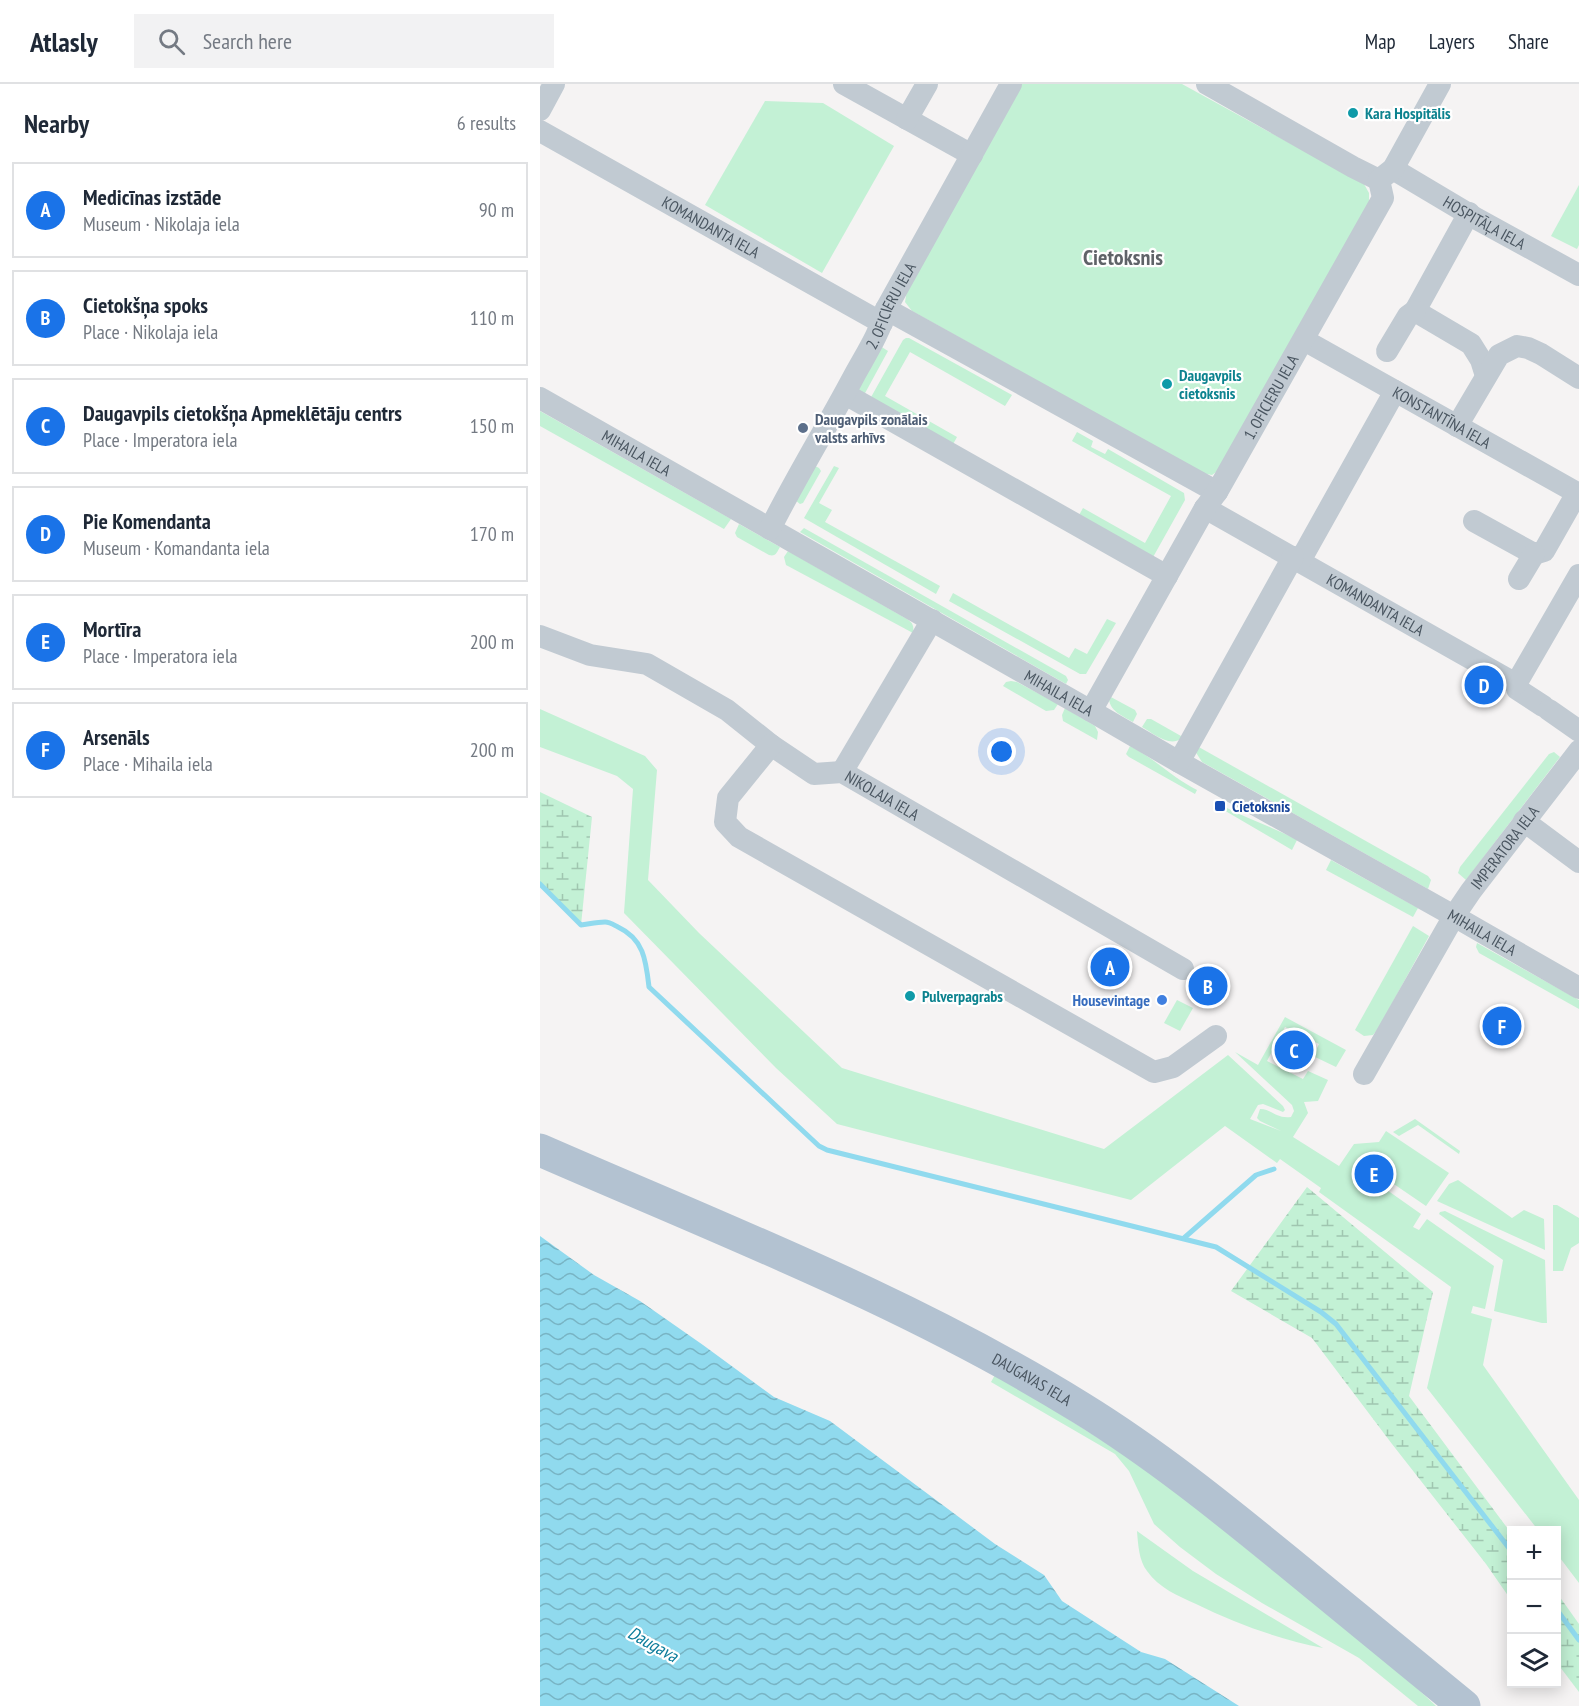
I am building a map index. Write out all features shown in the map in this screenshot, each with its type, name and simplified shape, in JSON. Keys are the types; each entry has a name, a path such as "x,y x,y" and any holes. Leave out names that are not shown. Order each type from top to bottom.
{"main road":[{"name":"DAUGAVAS IELA","path":"540,1150 878,1299 1049,1388 1106,1424 1183,1478 1464,1706"}],"street":[{"path":"540,110 554,84"},
{"path":"844,84 972,155"},
{"path":"907,119 927,84"},
{"name":"2. OFICIERU IELA","path":"770,529 1011,84"},
{"name":"HOSPITĀĻA IELA","path":"1207,84 1353,167 1386,174 1469,213 1579,275"},
{"name":"1. OFICIERU IELA","path":"1091,711 1304,340 1383,198 1386,174 1440,84"},
{"name":"KOMANDANTA IELA","path":"540,131 884,316 1211,500 1296,559 1516,684 1518,689 1579,731"},
{"path":"1387,351 1408,316 1415,311 1469,213"},
{"path":"1415,311 1471,344 1481,360 1486,376"},
{"name":"KONSTANTĪNA IELA","path":"1304,340 1578,494"},
{"path":"1457,426 1499,355 1517,346 1541,354 1579,378"},
{"path":"1179,762 1395,391"},
{"path":"845,394 1167,576"},
{"name":"MIHAILA IELA","path":"540,398 1579,988"},
{"path":"1519,579 1534,554 1544,551 1578,494"},
{"path":"1474,521 1534,554"},
{"path":"1516,684 1579,575"},
{"path":"842,772 932,620"},
{"name":"NIKOLAJA IELA","path":"540,636 590,655 647,664 727,710 771,745 814,774 842,772 1183,969"},
{"path":"771,745 728,798 725,822 739,837 1154,1072 1173,1067 1216,1036"},
{"name":"IMPERATORA IELA","path":"1364,1074 1470,891 1579,751"},
{"path":"1524,821 1579,862"}],"green space":[{"path":"1017,84 1182,84 1364,184 1369,193 1369,203 1219,470 1212,475 1202,473 912,311 905,302 907,290"},
{"path":"765,101 823,103 894,146 822,273 705,205"},
{"path":"1579,185 1579,245 1577,249 1551,236"},
{"path":"906,338 1012,395 1005,406 910,352 885,396 957,437 952,446 870,399"},
{"path":"880,346 888,351 864,395 856,391"},
{"path":"540,411 731,519 724,529 540,426"},
{"path":"1077,432 1093,441 1091,447 1105,454 1108,449 1184,493 1185,500 1152,559 1078,517 1083,508 1145,543 1171,496 1072,441"},
{"path":"813,465 821,471 803,503 800,504 795,500"},
{"path":"834,466 839,468 819,503 832,510 825,522 940,586 936,594 804,518"},
{"path":"739,524 780,547 776,554 769,555 737,537 735,533"},
{"path":"804,528 1066,676 1068,680 1066,684 800,532"},
{"path":"788,551 907,619 913,625 913,633 786,565 784,557"},
{"path":"953,593 1069,658 1075,648 1087,654 1107,619 1116,623 1086,674 1080,674 949,601"},
{"path":"1011,681 1058,704 1054,710 1046,711 1003,686 1006,682"},
{"path":"1109,696 1135,710 1137,714 1133,722 1111,706"},
{"path":"1065,708 1095,726 1098,732 1097,740 1063,721 1062,715"},
{"path":"540,709 645,756 657,770 648,880 699,933 842,1068 1104,1149 1228,1055 1285,1110 1283,1112 1263,1104 1258,1105 1250,1119 1281,1131 1257,1118 1260,1109 1282,1117 1291,1117 1294,1111 1292,1105 1235,1052 1258,1065 1285,1017 1346,1050 1336,1067 1313,1056 1319,1044 1285,1027 1267,1061 1303,1079 1308,1071 1328,1080 1318,1101 1304,1102 1308,1113 1293,1137 1339,1166 1354,1144 1379,1142 1386,1131 1449,1173 1426,1206 1382,1176 1378,1170 1370,1171 1369,1177 1372,1182 1377,1183 1421,1214 1413,1227 1419,1230 1427,1219 1494,1266 1485,1309 1473,1306 1471,1313 1492,1319 1483,1365 1579,1500 1579,1583 1561,1559 1561,1526 1535,1526 1427,1388 1451,1287 1319,1192 1321,1188 1280,1159 1277,1163 1225,1126 1131,1200 837,1124 776,1068 624,913 633,789 617,776 540,747"},
{"path":"1147,719 1181,736 1181,739 1171,741 1156,736 1142,727"},
{"path":"1130,746 1197,790 1195,794 1129,757 1126,754"},
{"path":"1197,746 1428,876 1431,880 1428,889 1202,762 1195,751"},
{"path":"1554,752 1560,757 1466,880 1458,873 1460,867 1549,754"},
{"path":"540,792 592,817 581,925 540,884"},
{"path":"1223,806 1297,840 1292,850 1222,809"},
{"path":"1331,860 1418,908 1413,917 1326,870"},
{"path":"1413,926 1429,936 1378,1029 1373,1035 1364,1036 1355,1030"},
{"path":"1477,943 1579,1000 1579,1009 1479,953"},
{"path":"1177,1000 1193,1008 1180,1031 1164,1023"},
{"path":"1415,1119 1460,1151 1459,1154 1418,1125 1399,1136 1393,1132"},
{"path":"1458,1180 1512,1218 1524,1210 1544,1219 1545,1250 1437,1201 1449,1184"},
{"path":"1307,1187 1433,1292 1409,1396 1507,1528 1507,1594 1312,1338 1231,1291"},
{"path":"1553,1205 1579,1218 1579,1243 1571,1248 1563,1271 1553,1271"},
{"path":"1445,1211 1545,1260 1547,1323 1494,1311 1503,1260 1439,1214"},
{"path":"996,1373 1153,1473 1403,1675 1436,1706 1418,1706 1359,1658 1262,1603 1216,1574 1180,1547 1154,1524 1129,1471 1115,1454 991,1382"},
{"path":"1137,1531 1193,1571 1323,1648 1242,1624 1169,1591 1157,1582 1144,1567 1139,1552"},
{"path":"1561,1599 1579,1624 1579,1692 1561,1668"}],"water":[{"name":"Daugava","path":"540,1236 594,1275 640,1301 774,1397 830,1421 995,1544 1044,1575 1062,1601 1141,1652 1165,1659 1239,1706 540,1706"}],"waterway":[{"path":"540,884 581,925 609,922 627,932 642,952 649,987 819,1146 827,1150 1216,1247 1321,1312 1336,1324 1507,1546"},
{"path":"1184,1238 1256,1175 1274,1169"},
{"path":"1561,1615 1579,1640"}],"place":[{"name":"Kara Hospitālis","path":"1353,113"},
{"name":"Daugavpils cietoksnis","path":"1167,384"},
{"name":"Daugavpils zonālais valsts arhīvs","path":"803,428"},
{"name":"Pie Komendanta","path":"1484,685"},
{"name":"Cietoksnis","path":"1220,806"},
{"name":"Medicīnas izstāde","path":"1110,967"},
{"name":"Cietokšņa spoks","path":"1208,986"},
{"name":"Pulverpagrabs","path":"910,996"},
{"name":"Housevintage","path":"1162,1000"},
{"name":"Arsenāls","path":"1502,1026"},
{"name":"Daugavpils cietokšņa Apmeklētāju centrs","path":"1294,1050"},
{"name":"Mortīra","path":"1374,1174"}],"district":[{"name":"Cietoksnis","path":"1123,257"}]}
